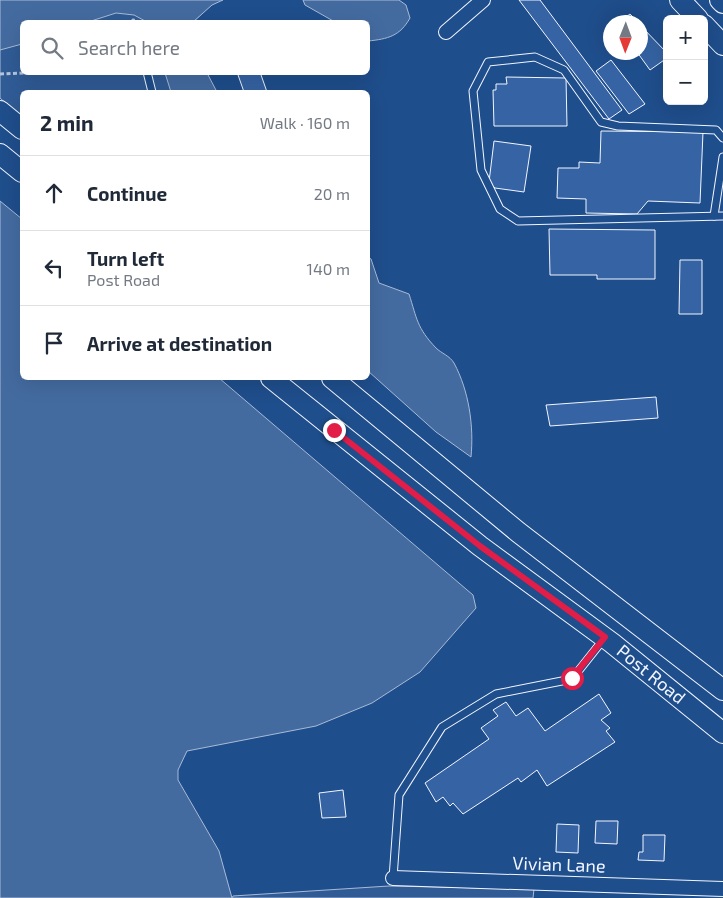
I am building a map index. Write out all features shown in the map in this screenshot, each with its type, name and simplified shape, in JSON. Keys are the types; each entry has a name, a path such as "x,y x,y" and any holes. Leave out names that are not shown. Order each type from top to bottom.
{"main road":[{"path":"680,0 694,15"},
{"path":"720,0 723,3"},
{"path":"708,29 723,45"},
{"path":"0,111 20,127"},
{"path":"0,154 20,170"},
{"name":"Post Road","path":"273,380 480,546 605,637 723,733"},
{"name":"Post Road","path":"334,380 518,532 723,690"}],"street":[{"path":"446,32 482,0"},
{"name":"Vivian Lane","path":"393,878 723,889"}],"lane":[{"path":"723,138 716,130 618,126 601,122 564,70 535,57 488,62 473,91 482,170 500,209 518,221 723,216"},
{"path":"148,75 152,90"},
{"path":"714,216 723,157"},
{"path":"393,878 399,795 442,727 496,694 572,678 605,637"}],"path":[{"path":"0,74 20,73"}],"shaded area":[{"path":"0,0 211,5 195,20 20,20 20,75 207,75 215,90 20,90 20,116 0,98"},
{"path":"0,0 223,0 212,5 195,20 143,20 134,15 116,13 94,20 20,20 20,45 0,50"},
{"path":"303,0 399,0 406,5 410,18 402,29 393,36 370,41 370,20 331,20 305,5"},
{"path":"166,75 208,75 216,90 170,90"},
{"path":"0,201 20,217 20,380 221,380 473,595 476,608 420,672 372,703 316,726 187,751 178,770 178,780 219,851 232,898 0,898"},
{"path":"370,258 379,283 409,294 418,323 425,335 436,348 454,363 467,397 472,433 471,457 436,432 370,373"},
{"path":"389,886 534,889 533,898 232,898 233,896"}],"building":[{"path":"519,0 540,0 622,110 609,119"},
{"path":"648,33 663,49 663,61 650,70 643,60 648,60"},
{"path":"611,60 645,104 629,114 596,71"},
{"path":"238,75 261,75 266,90 243,90"},
{"path":"506,77 566,78 567,126 494,126 493,90 496,90 496,84 507,84"},
{"path":"601,131 703,132 700,203 648,201 637,214 586,213 586,199 557,198 558,168 579,168 579,162 600,163"},
{"path":"494,141 531,146 524,192 495,188 489,182"},
{"path":"549,229 655,230 655,279 597,279 597,275 550,275"},
{"path":"680,260 702,260 702,314 679,314"},
{"path":"656,397 658,418 550,426 546,405"},
{"path":"599,694 611,713 601,720 610,728 606,731 615,742 547,786 537,770 521,782 518,778 463,814 453,803 450,806 443,797 436,802 425,783 489,739 481,728 498,716 493,710 506,702 516,716 528,708 545,731"},
{"path":"343,790 346,817 322,818 319,793"},
{"path":"596,821 618,821 617,844 595,843"},
{"path":"557,824 579,825 578,853 556,852"},
{"path":"643,835 665,835 664,861 638,860 639,852 643,852"}],"route":[{"path":"334,430 480,546 605,637 572,678"}]}
